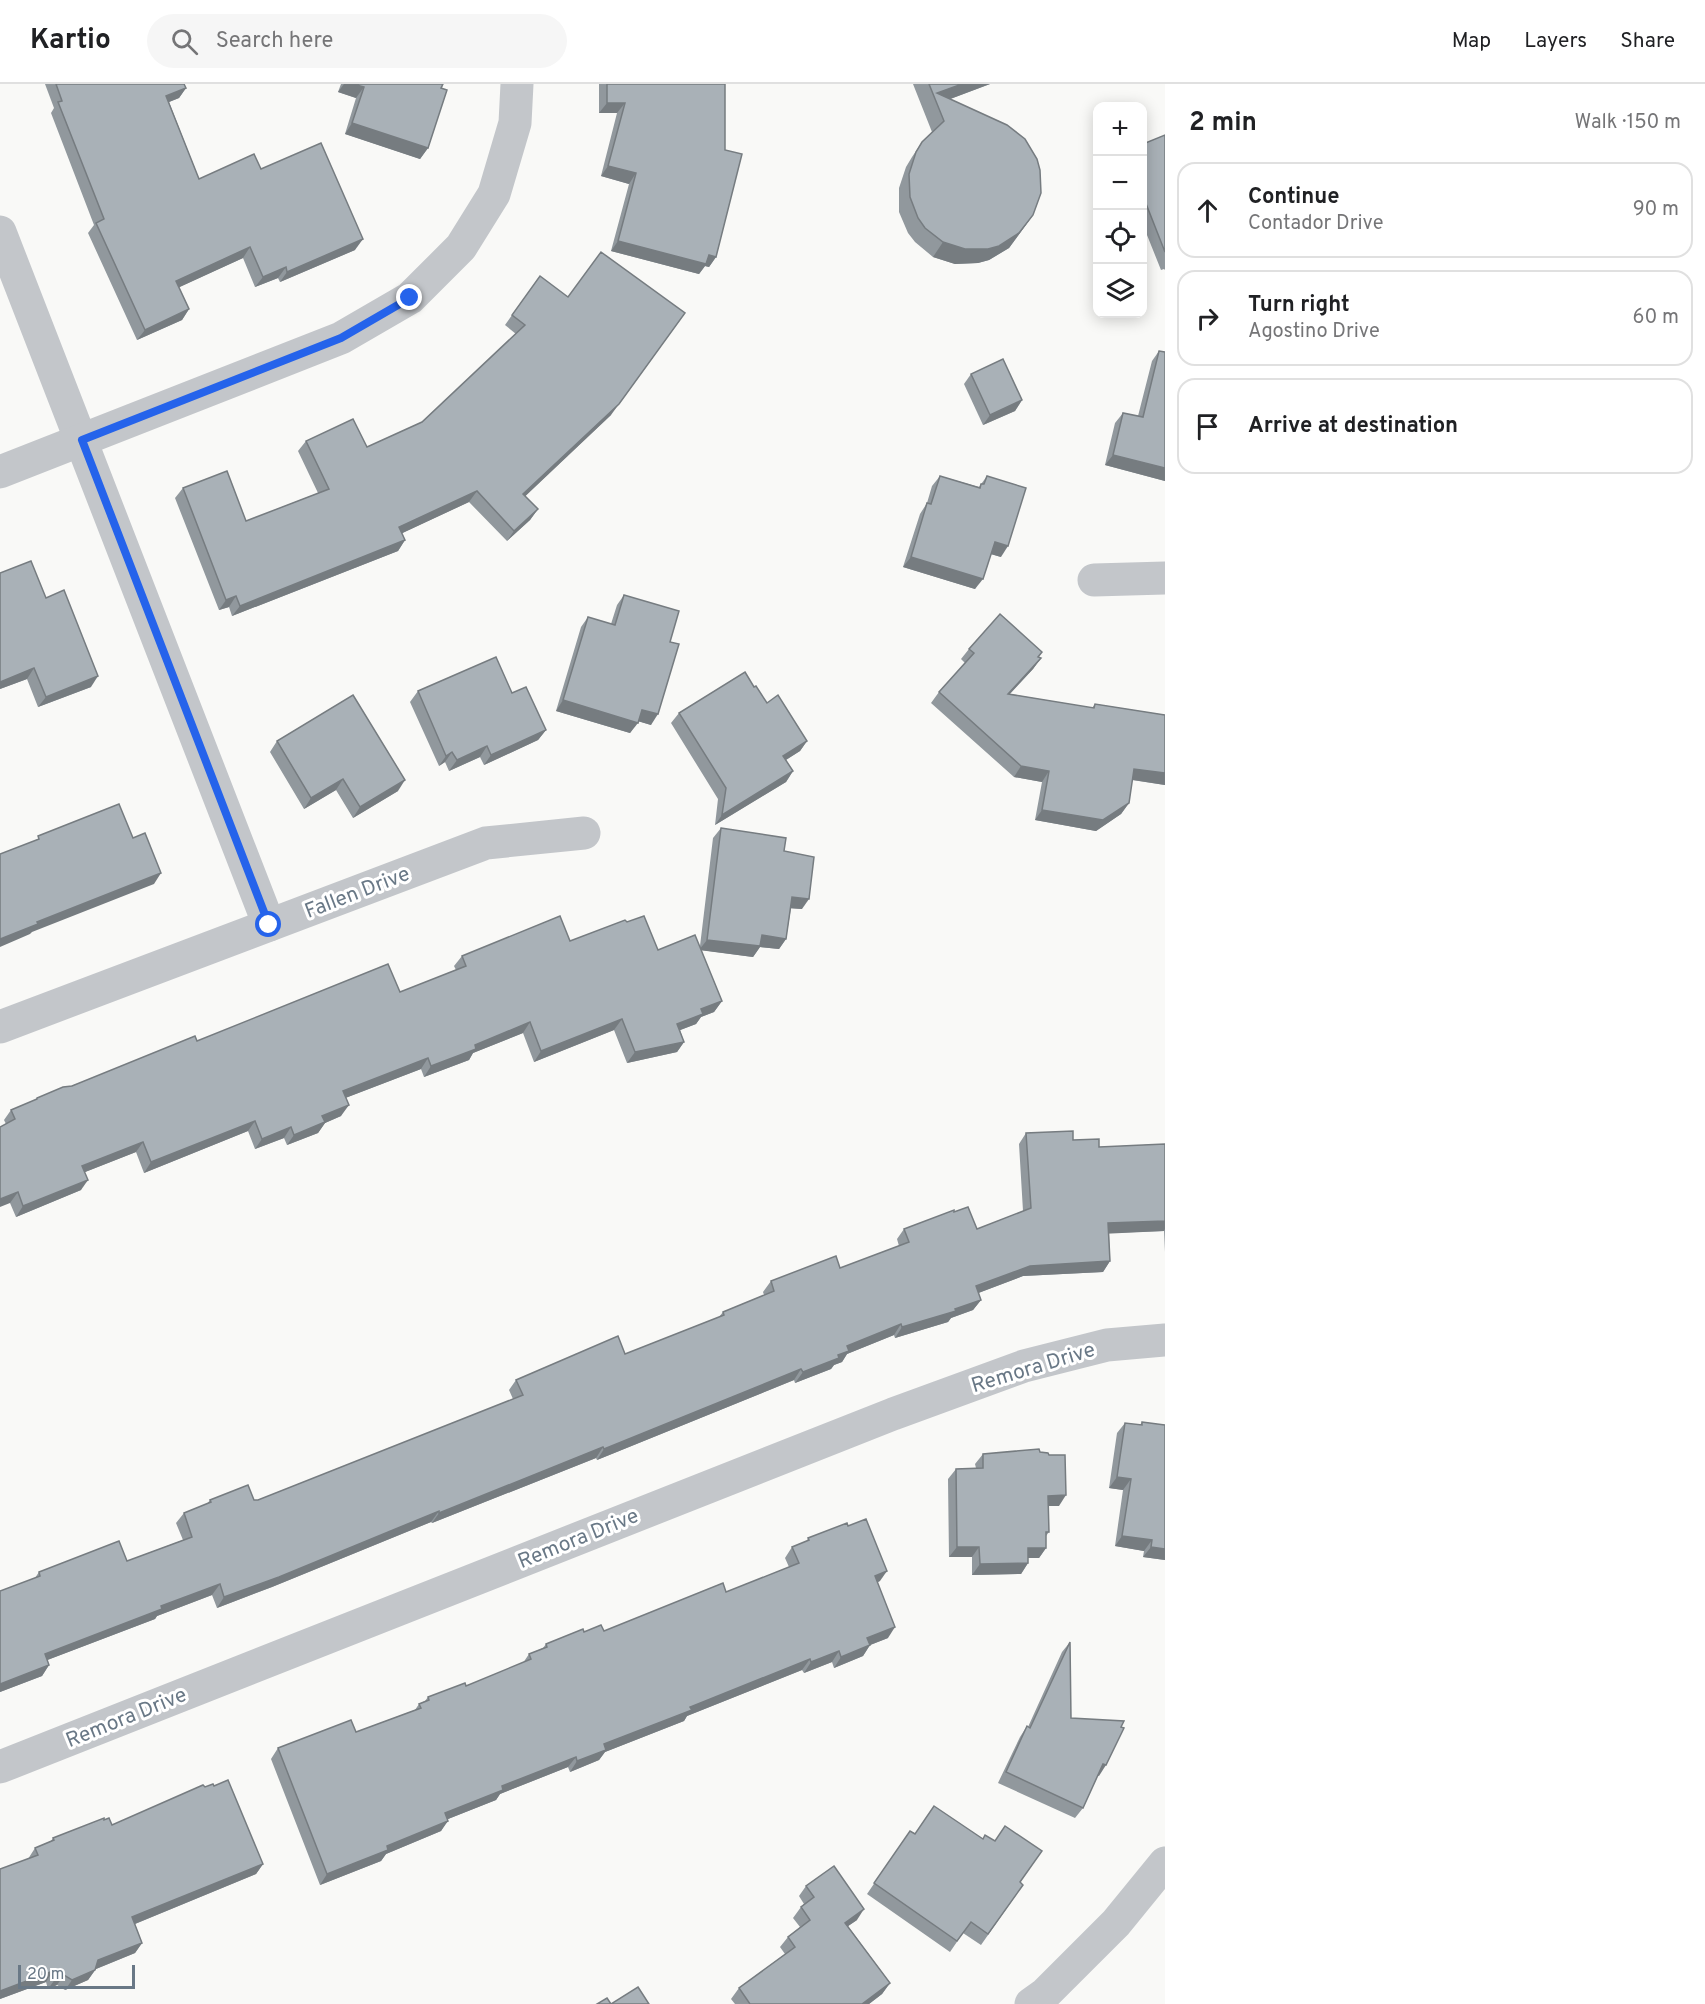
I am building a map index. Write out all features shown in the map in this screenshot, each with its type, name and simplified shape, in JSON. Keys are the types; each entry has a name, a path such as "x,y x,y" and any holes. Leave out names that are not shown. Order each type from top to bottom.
{"street":[{"path":"0,472 341,338 410,298 461,247 494,194 515,123 517,84"},
{"path":"0,232 269,925"},
{"path":"1094,580 1165,578"},
{"name":"Fallen Drive","path":"0,1027 486,843 584,832"},
{"name":"Remora Drive","path":"0,1767 871,1423 1013,1370 1107,1345 1165,1340"},
{"path":"1031,2004 1116,1923 1165,1863"}],"building":[{"path":"56,84 184,84 186,88 166,96 199,179 254,154 261,169 321,143 363,239 287,272 286,267 263,277 250,247 176,281 189,309 145,330 96,223 104,219 58,102 62,101"},
{"path":"353,84 443,84 441,88 447,90 428,148 352,123 364,87"},
{"path":"607,84 725,84 725,150 742,154 716,257 709,255 706,264 618,241 636,173 608,166 625,103 607,103"},
{"path":"929,84 962,84 937,93 1007,125 1025,139 1037,159 1041,193 1033,215 1019,233 999,246 988,249 965,249 943,242 925,228 918,218 910,197 909,174 922,142 944,121"},
{"path":"1165,135 1165,252 1147,206 1147,142"},
{"path":"601,252 685,313 619,404 523,494 538,509 514,531 477,491 399,527 405,540 240,606 236,596 226,600 183,488 227,471 246,521 329,489 306,441 353,419 367,447 422,422 525,325 512,315 540,276 568,297"},
{"path":"1159,351 1165,352 1165,468 1113,455 1123,413 1143,417"},
{"path":"1003,359 1022,400 990,415 971,374"},
{"path":"940,476 980,488 987,476 1026,488 1008,546 995,542 983,579 911,557 927,503 931,504"},
{"path":"31,561 46,598 64,590 98,676 46,697 34,668 0,682 0,573"},
{"path":"624,595 679,611 670,642 679,644 658,714 642,710 638,723 563,700 588,617 615,625"},
{"path":"1000,614 1042,652 1038,657 1041,658 1008,694 1094,708 1095,704 1165,715 1165,773 1134,769 1129,803 1103,820 1042,810 1049,771 1021,766 939,692 974,653 969,649"},
{"path":"496,657 512,693 526,687 546,730 491,755 487,746 457,760 452,752 446,756 418,691"},
{"path":"745,672 767,703 778,695 807,741 783,756 793,771 722,815 726,788 679,713"},
{"path":"353,695 405,780 360,807 343,779 311,798 277,741"},
{"path":"119,804 133,838 145,833 161,873 0,939 0,854 39,839 38,836"},
{"path":"721,828 786,838 784,851 814,857 809,899 792,897 786,939 762,935 760,946 707,940"},
{"path":"560,916 570,941 625,920 627,922 644,916 658,950 695,935 722,1001 701,1009 703,1014 677,1024 684,1042 635,1052 622,1019 541,1051 530,1022 475,1045 476,1049 431,1066 428,1058 343,1091 349,1105 322,1116 325,1122 294,1135 291,1127 262,1139 255,1121 151,1162 143,1142 82,1166 88,1180 23,1206 18,1192 0,1199 0,1127 15,1119 11,1110 63,1087 72,1086 195,1036 197,1041 388,964 400,992 466,966 462,956"},
{"path":"1073,1131 1073,1140 1099,1139 1099,1147 1165,1144 1165,1221 1108,1223 1110,1261 1030,1266 976,1286 981,1300 955,1309 956,1311 902,1327 901,1324 847,1346 849,1351 838,1355 839,1358 803,1372 801,1369 604,1449 603,1447 439,1513 439,1511 279,1577 224,1597 220,1584 161,1606 162,1609 45,1654 49,1665 0,1684 0,1591 40,1576 39,1572 119,1541 127,1561 192,1537 184,1513 211,1502 210,1500 248,1485 254,1500 258,1500 523,1395 516,1380 618,1336 625,1354 724,1315 723,1312 774,1291 771,1281 836,1256 840,1268 909,1242 904,1229 954,1210 954,1212 968,1207 977,1229 1031,1208 1026,1133"},
{"path":"1142,1422 1165,1425 1165,1549 1151,1547 1152,1540 1122,1536 1131,1479 1117,1477 1125,1423 1142,1425"},
{"path":"1039,1449 1040,1452 1049,1455 1065,1455 1066,1495 1048,1496 1049,1532 1046,1532 1046,1548 1028,1548 1028,1563 980,1564 979,1547 957,1547 956,1469 983,1468 983,1454"},
{"path":"866,1519 887,1571 875,1576 895,1627 867,1638 870,1645 841,1657 839,1651 811,1662 810,1659 690,1707 692,1710 604,1744 606,1750 577,1761 576,1757 502,1786 503,1790 445,1813 448,1821 387,1846 388,1850 327,1874 278,1748 351,1720 356,1732 421,1708 419,1704 429,1700 428,1697 465,1683 466,1686 531,1659 529,1654 547,1647 546,1644 583,1629 584,1632 601,1625 604,1631 723,1583 726,1592 799,1563 792,1547 809,1540 808,1538 847,1523 848,1526"},
{"path":"1070,1642 1071,1718 1124,1721 1121,1727 1124,1728 1106,1765 1103,1764 1083,1808 1006,1772 1027,1726 1030,1728"},
{"path":"228,1780 263,1864 132,1917 142,1943 98,1960 95,1970 72,1980 64,1975 56,1978 53,1971 0,1991 0,1869 38,1855 35,1848 54,1840 53,1838 104,1818 104,1820 109,1818 112,1825 203,1785 205,1787 213,1784 214,1786"},
{"path":"934,1806 983,1839 985,1835 995,1841 1005,1826 1042,1851 1020,1882 1023,1885 988,1934 971,1922 957,1941 874,1883 910,1831 915,1834"},
{"path":"834,1866 864,1909 845,1923 890,1983 862,2004 750,2004 739,1988 795,1947 788,1937 810,1920 801,1907 814,1897 806,1886"},
{"path":"638,1987 649,2004 611,2004"},
{"path":"607,1998 611,2004 597,2004"}],"route":[{"path":"269,925 82,440 341,338 410,298"}]}
